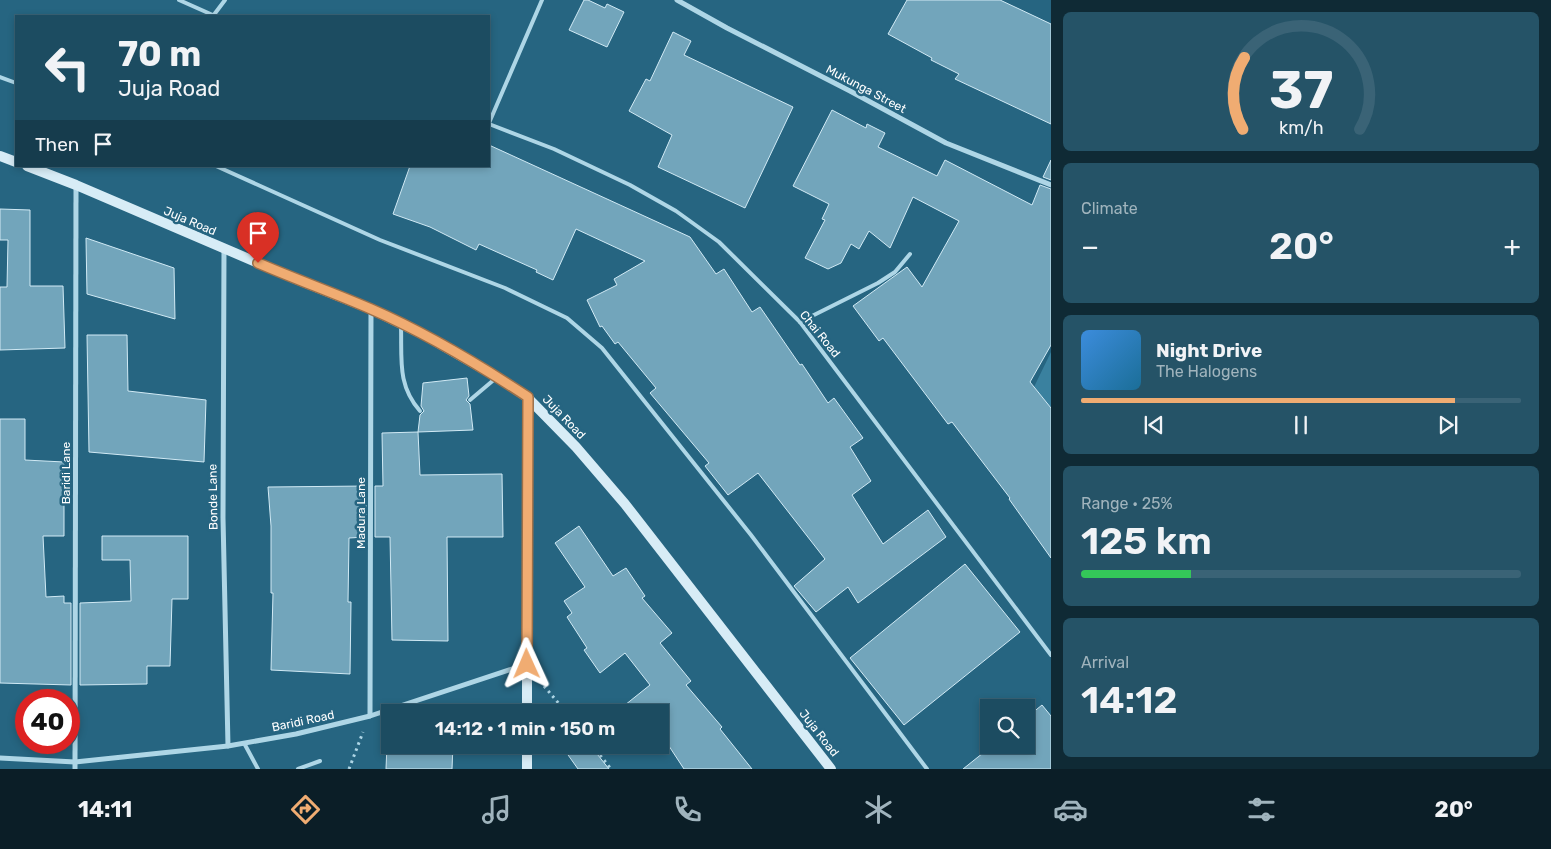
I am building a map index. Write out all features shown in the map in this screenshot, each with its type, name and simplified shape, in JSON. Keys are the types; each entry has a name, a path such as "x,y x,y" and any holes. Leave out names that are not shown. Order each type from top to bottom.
{"main road":[{"path":"0,156 15,162"},
{"name":"Juja Road","path":"30,167 371,309 426,336 528,397 576,447 625,504 831,769"},
{"path":"527,704 528,397"},
{"path":"527,754 528,769"}],"street":[{"name":"Mukunga Street","path":"677,0 946,143 1051,185"},
{"name":"Baridi Lane","path":"75,769 76,185"},
{"name":"Bonde Lane","path":"224,249 223,508 228,746"},
{"name":"Madura Lane","path":"370,716 371,309"},
{"name":"Baridi Road","path":"0,758 75,762 228,746 296,734 370,716 527,664"}],"lane":[{"path":"179,0 212,15"},
{"path":"215,15 225,0"},
{"path":"490,121 542,0"},
{"path":"0,77 15,83"},
{"name":"Chai Road","path":"490,123 554,149 630,185 676,212 719,242 800,322 1051,655"},
{"path":"218,167 380,240 505,288 567,318 602,348 621,371 745,527 927,769"},
{"path":"800,322 878,283 895,272 910,254"},
{"path":"401,324 402,377 410,400 420,411"},
{"path":"470,400 497,377"},
{"path":"244,743 258,769"},
{"path":"298,769 320,761"}],"path":[{"path":"349,769 370,716"},
{"path":"599,754 611,769"}],"shaded area":[{"path":"1051,352 1051,408 1034,387"}],"building":[{"path":"584,0 605,8 607,4 624,12 607,47 569,30"},
{"path":"907,0 1000,0 1051,24 1051,124 955,79 959,74 931,60 932,58 888,34"},
{"path":"673,32 691,41 684,55 793,107 745,208 658,167 672,135 629,111 646,79 650,81"},
{"path":"832,110 866,128 867,124 885,133 878,147 937,176 945,160 1032,205 1040,185 1051,189 1051,345 1030,382 1051,408 1051,558 1010,498 952,422 948,424 883,338 879,341 853,306 907,267 922,287 959,221 913,197 890,248 869,231 859,249 851,244 841,263 828,269 805,258 825,220 822,219 829,204 793,186"},
{"path":"490,145 690,237 716,274 724,269 752,312 760,307 828,403 834,398 863,438 850,447 871,481 852,495 883,544 928,510 946,537 858,603 848,587 816,612 794,586 825,559 758,473 728,495 705,466 709,463 650,393 656,388 618,342 615,344 602,326 600,327 587,300 617,285 614,279 645,261 576,229 553,280 536,272 537,270 479,244 476,250 430,227 393,214 410,167 490,167"},
{"path":"1051,160 1051,180 1043,177"},
{"path":"0,209 30,210 30,286 63,286 65,348 0,350 0,287 7,287 8,240 0,240"},
{"path":"86,238 174,268 175,319 87,294"},
{"path":"87,335 127,335 128,391 206,400 204,462 89,452"},
{"path":"467,378 469,396 466,400 470,404 473,430 418,432 420,415 424,411 421,406 423,383"},
{"path":"0,419 25,419 25,460 64,462 64,536 43,536 46,597 64,596 64,603 71,603 71,685 0,683"},
{"path":"418,432 420,475 502,474 503,537 447,537 448,641 392,640 390,537 375,537 375,486 383,486 382,433"},
{"path":"366,486 366,537 349,538 348,602 351,602 350,674 271,670 273,593 271,593 271,526 268,487"},
{"path":"579,526 613,576 626,568 645,596 642,598 672,633 660,643 691,681 686,685 722,727 720,729 752,769 684,769 669,746 669,704 626,704 650,685 625,653 600,673 584,650 587,648 567,617 572,613 564,601 585,587 555,543"},
{"path":"102,536 188,536 188,599 172,599 170,666 147,666 147,684 80,685 80,603 131,601 130,560 102,560"},
{"path":"965,564 1020,632 904,725 850,658"},
{"path":"1042,705 1051,716 1051,769 963,769 982,754 1035,754 1035,711"},
{"path":"387,754 453,754 452,769 386,769"},
{"path":"567,754 597,754 609,769 578,769"}],"route":[{"path":"258,263 371,309 426,336 528,397 527,664"}]}
